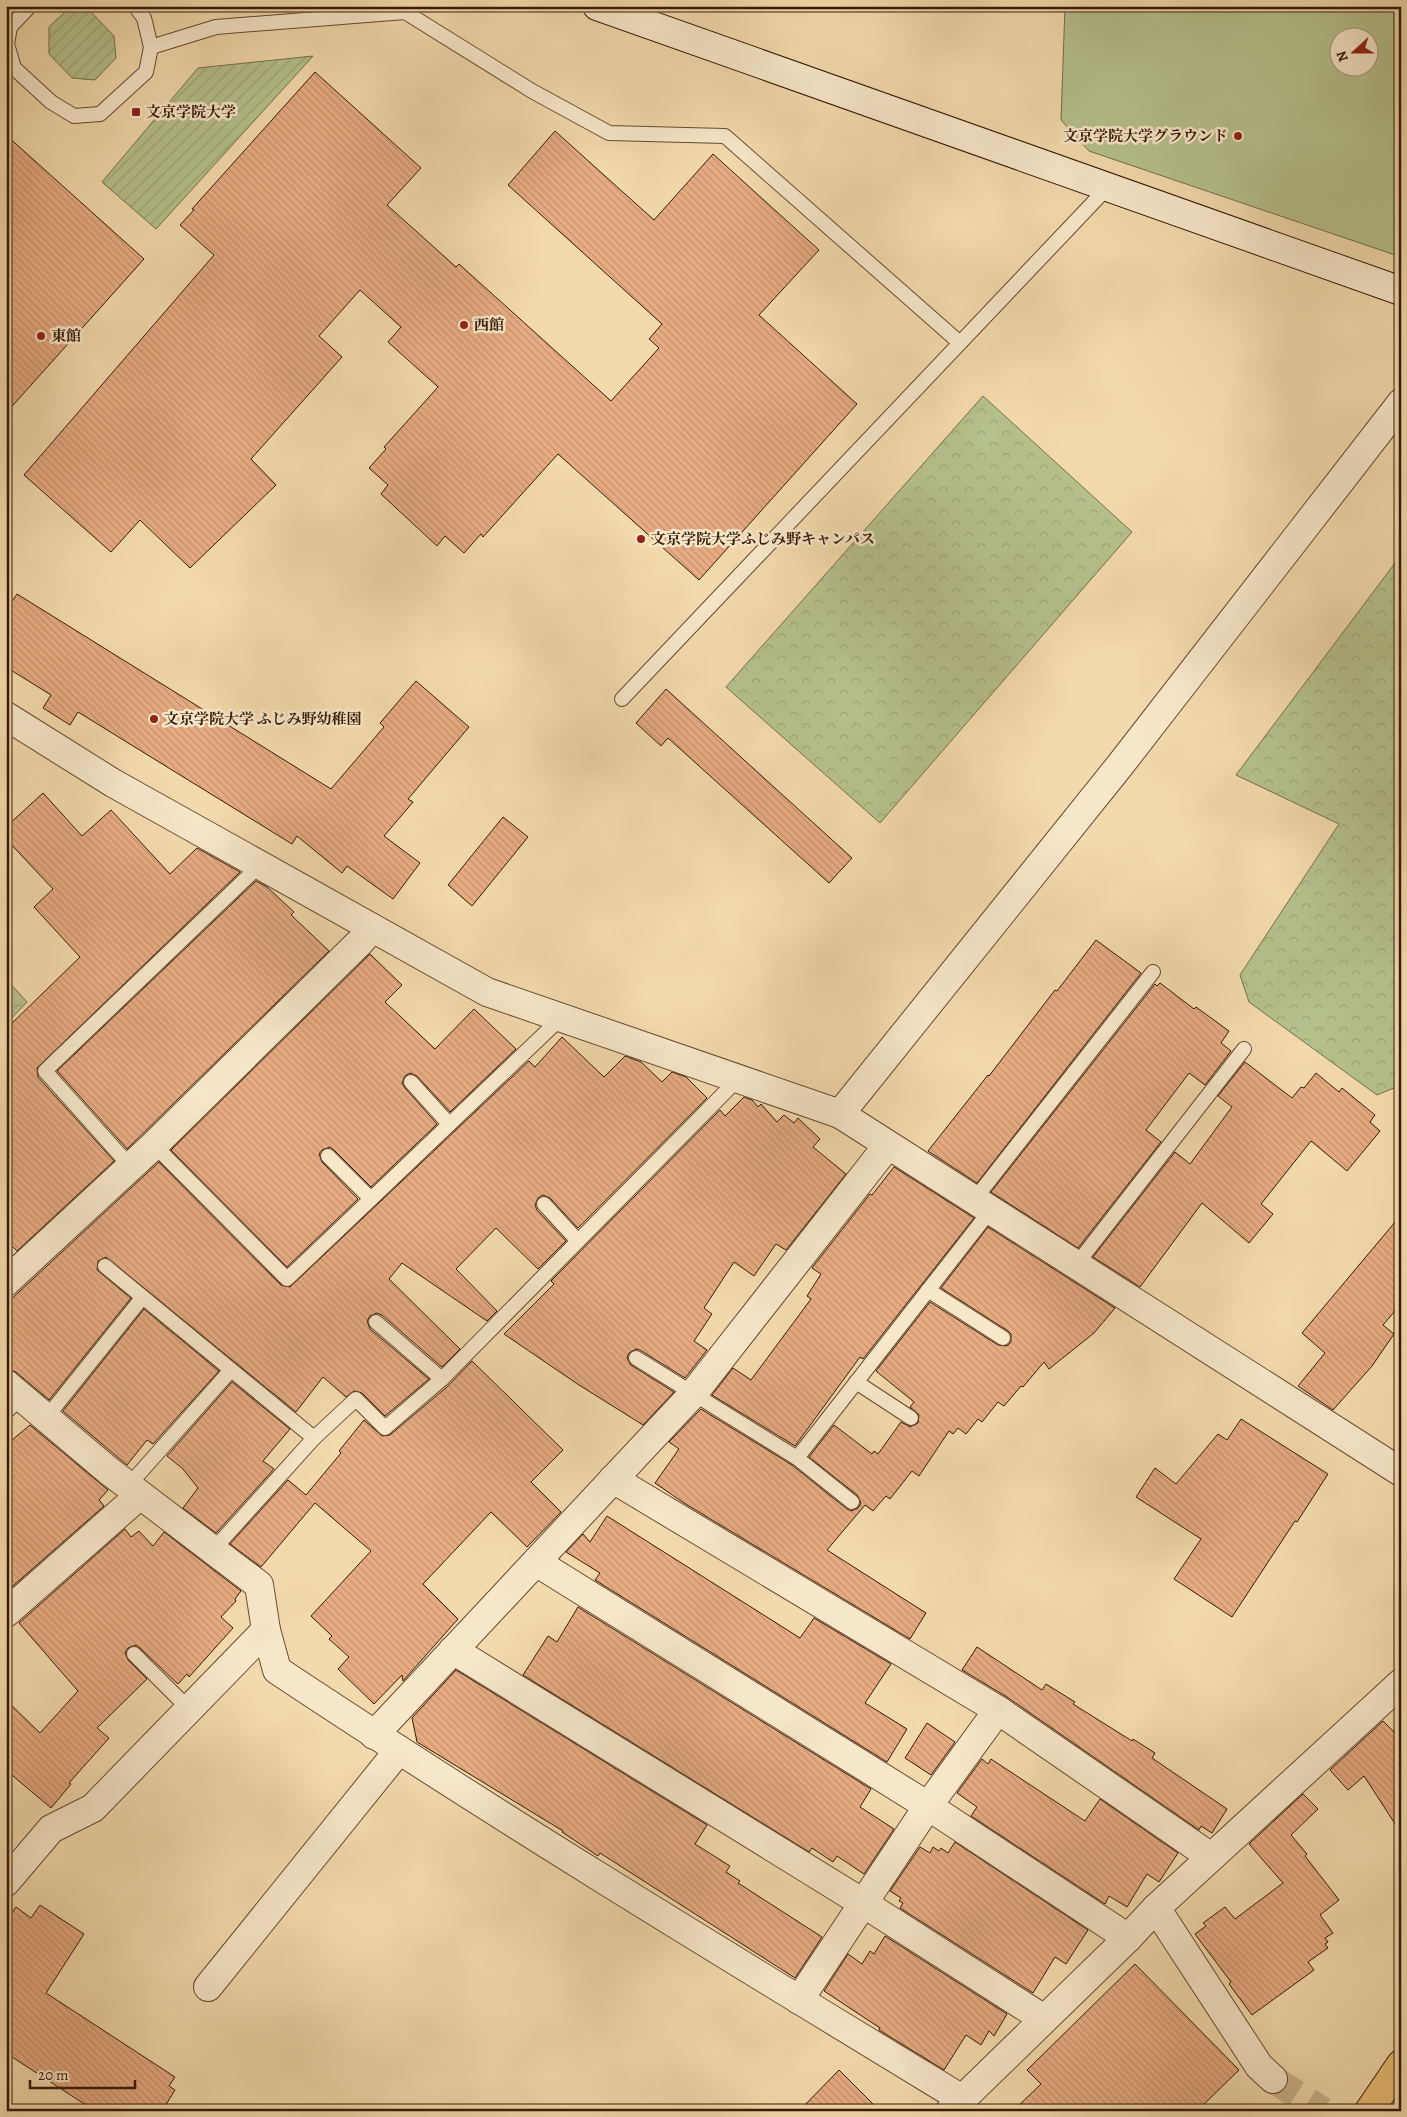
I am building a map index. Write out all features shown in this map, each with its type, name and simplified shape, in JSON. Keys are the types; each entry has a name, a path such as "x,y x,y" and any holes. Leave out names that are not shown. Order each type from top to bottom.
{"highway":[{"path":"1369,2111 1401,2064"}],"street":[{"path":"598,6 1401,291"},
{"path":"840,1114 1121,764 1401,403"},
{"path":"6,716 113,783 487,992 840,1114 1401,1472"},
{"path":"6,1282 154,1145 372,928"},
{"path":"374,1735 694,1394 888,1145"},
{"path":"12,1398 46,1418 134,1490 259,1585 266,1630 277,1670 374,1735 799,2000 956,2105 1128,1938 1156,1908 1401,1683"},
{"path":"613,1479 998,1710 1211,1856"},
{"path":"6,1613 134,1490"},
{"path":"536,1562 928,1806 1128,1938"},
{"path":"6,1882 51,1829 93,1808 266,1630"},
{"path":"453,1650 863,1903 1044,2019"},
{"path":"799,2000 928,1806 998,1710"},
{"path":"208,1987 399,1750"},
{"path":"1156,1908 1259,2066 1273,2079"}],"lane":[{"path":"30,6 10,27 7,44 14,68 51,102 74,116 100,114 146,72 151,47 144,18 136,6"},
{"path":"151,47 216,27 405,12 532,91 609,133 725,136 960,343"},
{"path":"622,699 1108,187"},
{"path":"130,1166 46,1071 260,865"},
{"path":"797,1458 928,1290 982,1205 1153,972"},
{"path":"154,1145 287,1279 561,1018"},
{"path":"1076,1266 1244,1049"},
{"path":"213,1550 314,1438 356,1399 385,1428 442,1379 738,1079"},
{"path":"411,1082 449,1124"},
{"path":"328,1156 371,1199"},
{"path":"544,1204 578,1241"},
{"path":"105,1266 314,1438"},
{"path":"928,1290 1002,1338"},
{"path":"46,1418 142,1298"},
{"path":"376,1322 442,1379"},
{"path":"636,1358 797,1458 852,1502"},
{"path":"134,1490 231,1370"},
{"path":"856,1382 911,1418"},
{"path":"134,1654 189,1708"}],"green space":[{"name":"文京学院大学グラウンド","path":"1065,6 1401,6 1401,257 1089,151 1061,120"},
{"path":"68,9 90,11 114,36 116,58 95,80 72,78 49,54 49,27"},
{"path":"313,56 156,229 102,182 198,68"},
{"path":"983,396 1132,532 880,823 726,687"},
{"path":"1401,555 1401,1085 1377,1095 1249,1002 1240,975 1339,824 1236,775"},
{"path":"6,979 27,1002 6,1024"}],"building":[{"path":"315,72 421,168 387,205 456,267 459,264 611,401 659,348 649,339 662,324 508,185 555,131 654,220 713,154 819,250 759,315 857,404 699,580 558,454 483,537 481,534 464,553 445,536 437,546 381,494 388,485 369,468 386,449 384,447 438,387 388,342 401,327 360,290 319,336 342,357 251,459 276,485 190,568 140,520 111,552 24,475 214,255 180,225 194,210 192,209"},
{"name":"東館","path":"6,135 144,259 6,413"},
{"name":"文京学院大学 ふじみ野幼稚園","path":"17,594 331,789 384,727 380,723 416,681 469,727 408,799 413,802 384,836 420,863 393,899 347,866 342,873 297,836 292,844 78,712 70,725 43,708 51,695 6,667 6,610"},
{"path":"666,689 852,858 829,883 668,738 661,746 636,723"},
{"path":"43,793 82,836 111,810 170,874 197,848 240,872 37,1068 38,1077 114,1161 17,1251 6,1240 6,1029 80,957 34,907 53,889 6,839 6,827"},
{"path":"503,817 528,837 472,906 448,885"},
{"path":"256,881 267,887 294,912 291,915 329,951 127,1149 57,1071"},
{"path":"1096,940 1141,973 977,1183 928,1151"},
{"path":"370,954 402,985 385,1002 435,1049 474,1009 516,1049 450,1112 417,1076 410,1073 405,1076 402,1083 405,1088 437,1124 371,1187 334,1150 330,1147 322,1150 319,1154 322,1162 358,1199 287,1267 171,1150"},
{"path":"1160,983 1194,1009 1196,1007 1229,1031 1221,1043 1231,1051 1205,1085 1189,1073 1146,1130 1161,1142 1078,1248 991,1192 1155,984 1157,986"},
{"path":"562,1037 604,1077 625,1056 641,1062 662,1082 672,1072 686,1077 707,1098 578,1228 550,1198 543,1195 538,1198 535,1205 537,1210 566,1241 538,1269 496,1228 456,1269 497,1311 487,1321 402,1263 389,1279 460,1349 442,1367 382,1315 377,1313 370,1316 367,1321 370,1329 429,1379 385,1416 362,1393 354,1391 346,1397 323,1377 296,1412 106,1257 98,1261 97,1270 131,1298 49,1400 16,1372 6,1369 6,1304 159,1162 281,1285 290,1287 529,1061 535,1067"},
{"path":"1245,1062 1292,1098 1301,1087 1304,1088 1316,1073 1339,1092 1342,1088 1375,1115 1370,1122 1380,1131 1347,1171 1311,1141 1261,1204 1273,1214 1249,1243 1202,1203 1140,1287 1093,1257 1175,1152 1190,1164 1232,1107 1218,1096"},
{"path":"744,1097 752,1100 758,1107 761,1104 777,1122 784,1115 794,1123 798,1118 820,1139 813,1147 846,1174 786,1250 776,1244 754,1276 734,1262 704,1308 712,1314 694,1341 707,1350 685,1378 640,1350 636,1349 629,1353 627,1358 631,1365 674,1392 643,1425 579,1385 504,1334 554,1284 551,1281 720,1110 725,1116"},
{"path":"894,1167 974,1218 863,1359 860,1357 795,1446 712,1395 733,1368 751,1380 811,1299 807,1296 821,1274 812,1268 870,1194 872,1195"},
{"path":"1401,1215 1401,1304 1383,1325 1394,1334 1372,1366 1333,1410 1298,1386 1325,1353 1302,1333"},
{"path":"988,1227 1115,1308 1094,1333 1049,1369 1044,1362 1004,1406 998,1402 982,1422 978,1419 966,1434 958,1428 953,1434 949,1431 919,1476 912,1471 890,1499 886,1496 873,1511 865,1505 827,1550 926,1613 910,1639 684,1503 655,1483 679,1449 669,1442 701,1409 792,1465 847,1509 851,1511 858,1508 861,1503 857,1495 809,1457 834,1425 872,1454 874,1451 878,1454 901,1422 910,1427 918,1423 919,1415 910,1407 914,1402 876,1371 930,1302 998,1345 1007,1346 1011,1342 1011,1334 1008,1331 941,1288"},
{"path":"144,1309 219,1371 153,1444 147,1440 127,1465 63,1411"},
{"path":"472,1361 563,1450 531,1482 561,1512 527,1547 491,1512 423,1584 458,1619 403,1681 402,1675 374,1704 338,1669 349,1657 329,1639 332,1636 311,1616 371,1551 315,1503 261,1567 230,1544 288,1480 306,1495 341,1453 339,1451 364,1420 382,1436 390,1435 448,1386"},
{"path":"232,1382 290,1429 263,1461 274,1469 216,1533 183,1508 198,1488 183,1469 167,1456"},
{"path":"1241,1419 1328,1474 1232,1617 1174,1579 1201,1539 1136,1497 1155,1468 1176,1484 1218,1434 1227,1440"},
{"path":"30,1425 108,1490 99,1500 104,1506 6,1592 6,1445"},
{"path":"607,1516 800,1638 814,1618 891,1664 865,1703 907,1729 887,1762 595,1580 600,1573 566,1552 583,1534 590,1542"},
{"path":"125,1529 131,1537 139,1531 153,1546 164,1532 241,1591 235,1599 236,1601 221,1617 233,1628 189,1677 187,1674 178,1684 136,1645 128,1648 125,1652 128,1660 147,1679 97,1728 109,1738 69,1783 71,1784 51,1808 6,1770 6,1700 40,1733 78,1691 19,1623"},
{"path":"578,1607 871,1789 860,1807 894,1829 864,1874 837,1856 833,1862 812,1848 809,1852 523,1675 548,1636 557,1642"},
{"path":"977,1647 1042,1690 1046,1684 1075,1702 1073,1704 1155,1753 1152,1758 1227,1809 1212,1833 1201,1826 1199,1830 1007,1697 962,1670"},
{"path":"456,1670 707,1825 695,1844 730,1866 726,1872 740,1881 738,1883 822,1937 795,1978 600,1853 598,1856 563,1831 417,1742 412,1718"},
{"path":"1383,1721 1401,1739 1401,1833 1364,1776 1348,1790 1330,1770"},
{"path":"927,1723 955,1742 931,1775 905,1758"},
{"path":"982,1759 988,1764 991,1759 1085,1821 1100,1799 1178,1853 1159,1882 1147,1874 1127,1907 1109,1896 1105,1904 971,1816 977,1807 957,1793"},
{"path":"1303,1794 1318,1809 1291,1835 1307,1854 1305,1856 1339,1900 1320,1915 1333,1933 1325,1938 1328,1942 1325,1944 1328,1948 1308,1962 1314,1970 1252,2015 1229,1984 1231,1982 1195,1934 1206,1926 1203,1923 1225,1907 1235,1919 1283,1883 1249,1844"},
{"path":"955,1842 1088,1930 1066,1964 1055,1957 1033,1993 900,1908 903,1903 899,1901 901,1898 890,1891 920,1847 930,1853 933,1847 939,1851 941,1848 948,1853"},
{"path":"40,1905 84,1934 46,1993 175,2077 169,2086 175,2090 162,2111 95,2111 6,2053 6,1922 16,1907 31,1918"},
{"path":"885,1936 1007,2014 994,2036 989,2031 981,2045 966,2035 944,2070 879,2030 880,2028 824,1991 848,1954 862,1964 870,1951 874,1954"},
{"path":"1135,1964 1239,2070 1197,2111 1013,2111 1041,2084 1027,2070"},
{"path":"839,2070 880,2111 799,2111"}],"tunnel":[{"path":"1273,2079 1323,2111"}],"place":[{"name":"文京学院大学","path":"136,112"},
{"name":"文京学院大学グラウンド","path":"1238,136"},
{"name":"西館","path":"464,325"},
{"name":"東館","path":"41,336"},
{"name":"文京学院大学ふじみ野キャンパス","path":"641,539"},
{"name":"文京学院大学 ふじみ野幼稚園","path":"154,719"}]}
